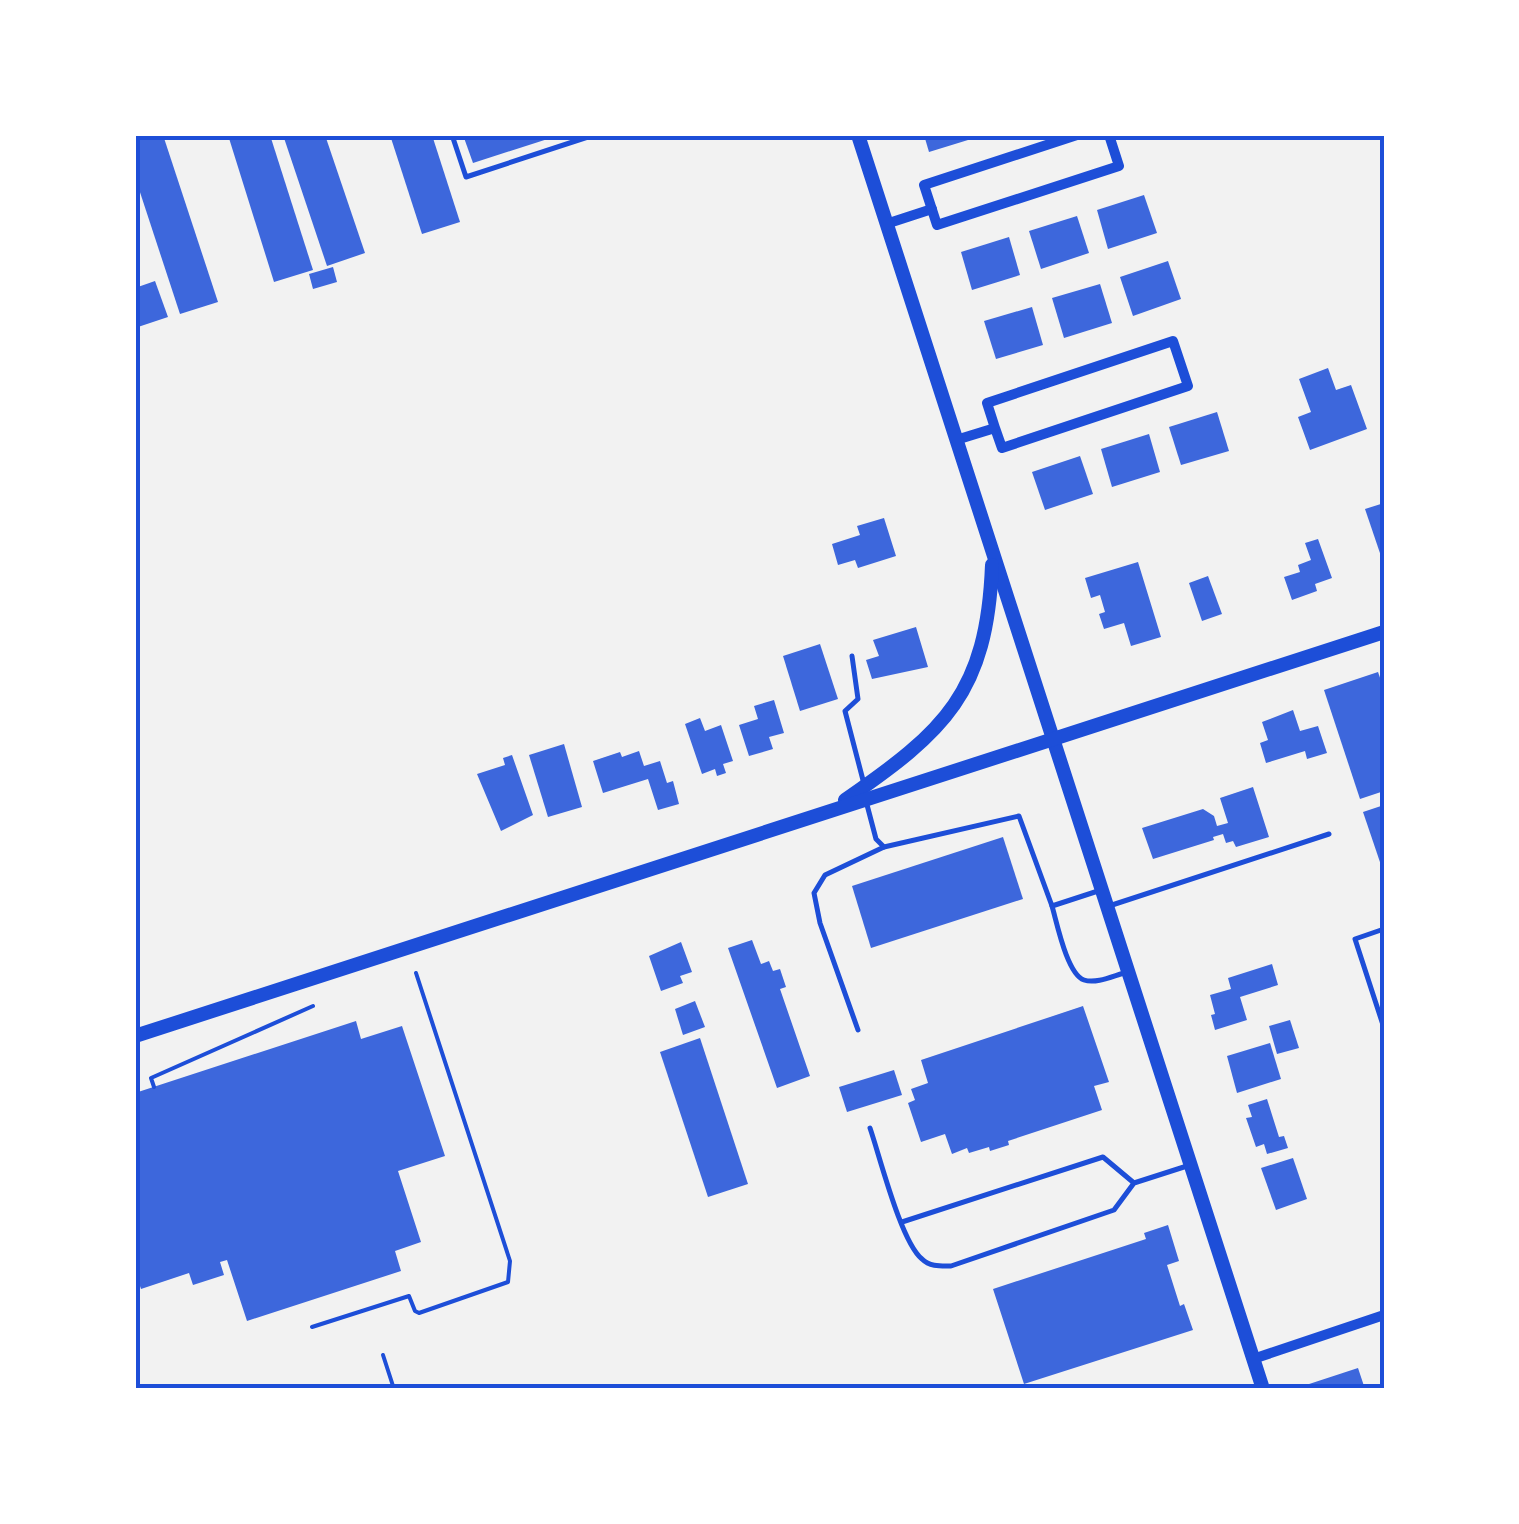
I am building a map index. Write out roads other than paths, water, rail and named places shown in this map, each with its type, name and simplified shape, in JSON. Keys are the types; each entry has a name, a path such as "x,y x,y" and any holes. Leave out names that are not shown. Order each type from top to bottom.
{"street":[{"path":"858,135 1263,1389"},
{"path":"1077,135 924,185 937,225 1119,166 1109,135"},
{"path":"886,224 932,210"},
{"path":"1173,341 1188,386 1002,448 995,428 987,403 1173,341"},
{"path":"956,440 995,428"},
{"path":"135,1036 833,809 865,792 941,726 959,699 983,640 992,554"},
{"path":"865,792 1052,740 1384,632"},
{"path":"1253,1358 1384,1315"}],"lane":[{"path":"452,135 466,177 594,135"},
{"path":"852,656 858,699 845,711 876,839 884,847"},
{"path":"858,1030 820,924 814,894 825,875 884,847 1019,816 1071,968 1078,977 1092,981 1127,972"},
{"path":"1106,907 1329,834"},
{"path":"1052,906 1100,890"},
{"path":"1384,930 1355,939 1384,1028"},
{"path":"870,1128 909,1242 921,1259 934,1266 951,1266 1114,1210 1134,1183 1190,1165"},
{"path":"902,1222 1104,1158 1134,1183"}]}
